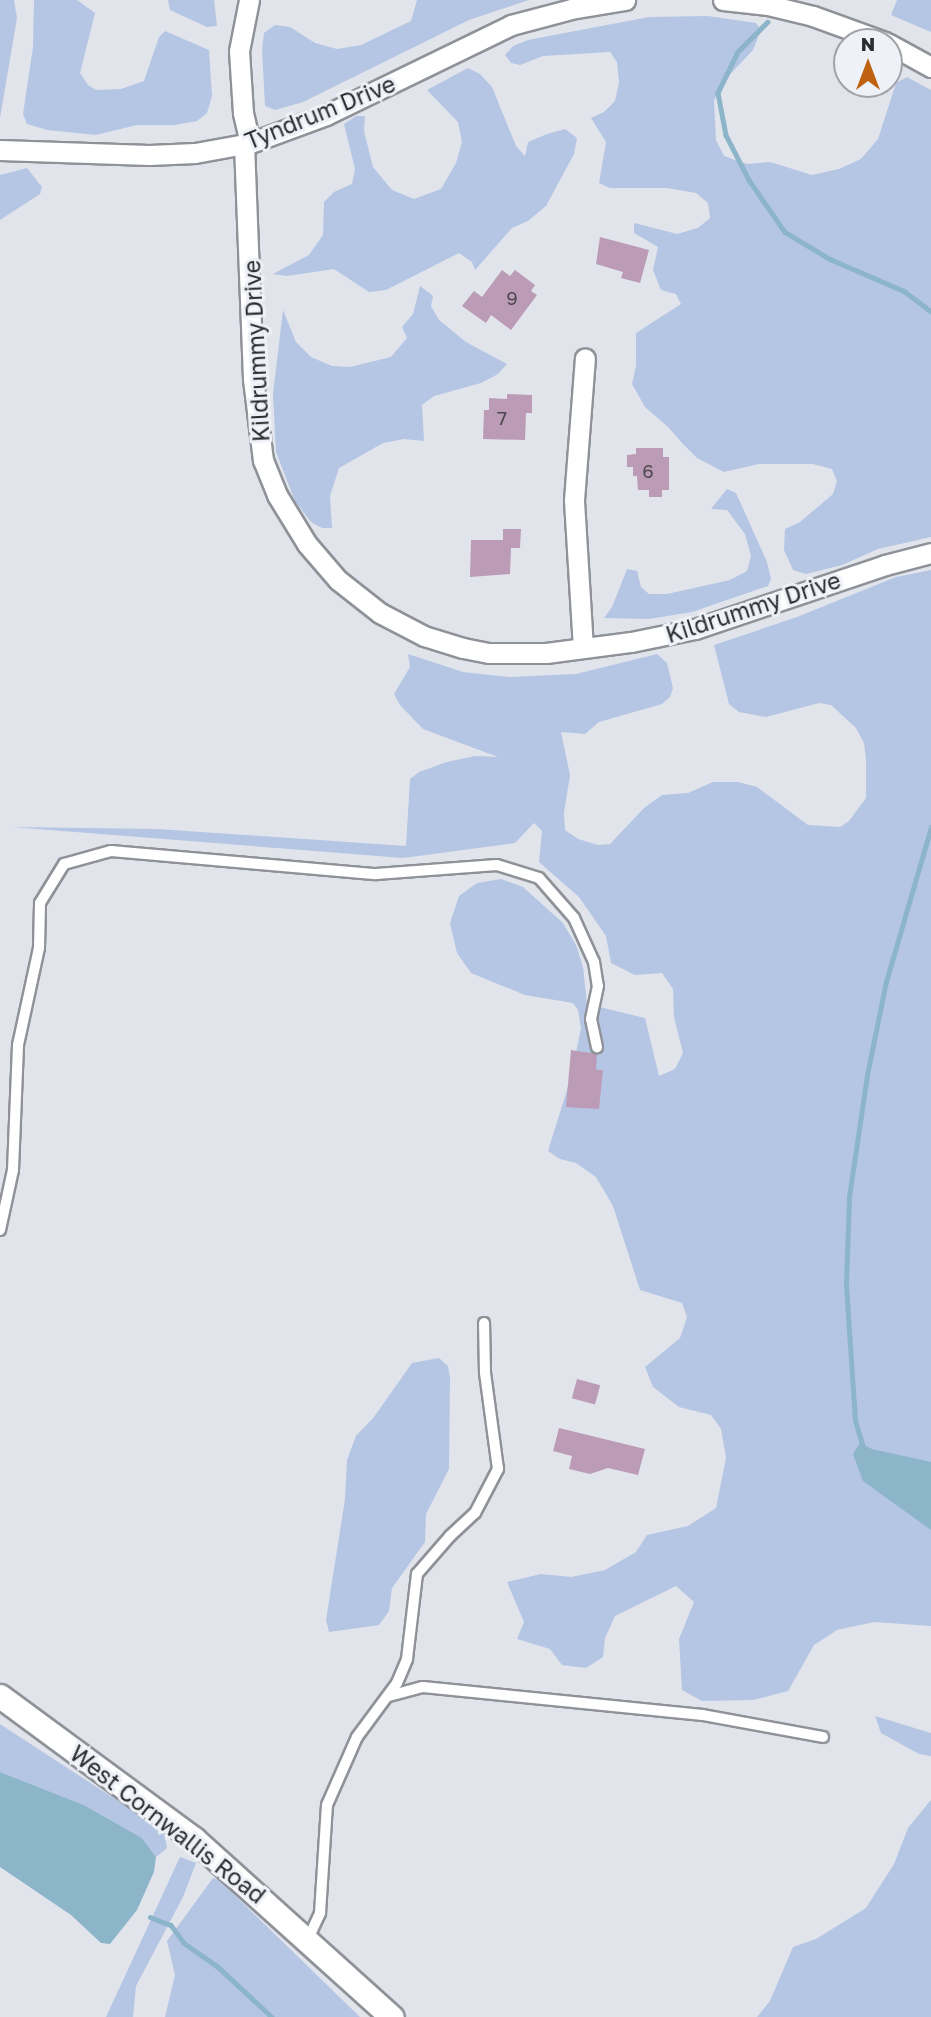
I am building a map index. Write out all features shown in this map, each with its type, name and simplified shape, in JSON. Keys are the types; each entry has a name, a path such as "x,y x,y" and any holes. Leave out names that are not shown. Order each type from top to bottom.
{"street":[{"name":"Kildrummy Drive","path":"249,0 239,51 247,144 253,379 260,446 277,495 307,544 327,570 352,592 380,613 424,636 489,653 525,654 583,648 695,629 874,568 931,553"},
{"name":"Tyndrum Drive","path":"0,150 149,155 195,153 247,144 326,115 512,25 571,9 625,0"},
{"path":"723,0 768,5 813,16 846,28"},
{"path":"903,52 931,67"},
{"path":"583,648 576,575 574,490 585,358"},
{"name":"West Cornwallis Road","path":"0,1696 194,1839 391,2017"}],"lane":[{"path":"0,1230 13,1170 19,1045 39,948 40,903 64,864 111,851 376,874 497,865 538,878 574,918 594,962 598,986 591,1019 597,1047"},
{"path":"308,1940 320,1913 327,1805 357,1737 389,1696 407,1659 417,1574 450,1536 475,1513 498,1469 486,1386 484,1323"},
{"path":"389,1696 423,1687 703,1715 823,1737"}],"shaded area":[{"path":"0,0 14,0 17,18 0,118"},
{"path":"34,0 77,0 95,13 80,73 88,85 96,90 121,89 144,81 159,37 165,31 209,50 212,96 207,113 197,121 175,125 137,125 96,135 47,130 27,124 23,114 33,47"},
{"path":"168,0 214,0 217,26 207,27 170,10"},
{"path":"417,0 529,0 469,20 303,102 275,110 265,106 262,49 264,33 275,25 290,27 315,43 337,49 361,45 411,21"},
{"path":"897,0 931,0 931,32 891,15"},
{"path":"708,16 756,23 761,30 753,50 720,85 714,101 716,140 724,156 747,164 770,162 812,175 839,169 861,159 878,139 891,98 903,98 903,79 907,77 931,90 931,537 878,549 842,565 806,574 793,570 784,550 785,529 800,522 833,494 837,481 832,469 813,464 759,464 724,472 697,458 645,407 632,384 636,366 636,333 681,304 676,294 661,290 653,270 658,247 634,233 634,223 677,234 698,228 710,218 708,203 696,193 667,188 610,188 599,183 606,142 591,118 604,112 615,101 619,82 617,62 610,52 543,56 520,65 511,63 505,55 513,46 528,40 649,17"},
{"path":"468,68 480,74 492,87 516,146 525,156 528,142 547,134 565,129 577,138 574,154 546,206 528,221 512,228 475,270 472,262 459,253 386,290 369,292 334,269 287,276 273,274 309,255 323,235 324,202 334,192 352,184 355,169 344,124 356,116 365,116 364,131 373,167 392,190 414,199 441,189 456,163 462,142 458,122 427,90"},
{"path":"27,168 42,187 40,194 0,220 0,175"},
{"path":"420,286 433,296 431,306 439,320 466,342 507,364 498,374 481,383 434,396 422,405 424,441 404,439 383,443 339,468 330,496 332,528 322,528 311,522 295,501 276,452 273,394 283,310 296,342 311,357 332,366 350,367 391,357 407,338 402,327 413,314"},
{"path":"727,489 736,493 767,562 771,579 768,586 692,612 649,619 604,618 612,607 627,569 637,571 641,587 649,594 667,594 730,580 747,571 751,556 745,534 727,510 711,509"},
{"path":"931,570 931,1626 874,1622 837,1630 814,1645 788,1691 753,1700 702,1701 682,1690 679,1639 694,1602 676,1586 615,1616 605,1638 603,1657 586,1668 562,1665 550,1649 517,1639 524,1622 507,1582 541,1574 571,1577 605,1570 636,1552 647,1535 688,1526 716,1508 726,1458 721,1429 711,1415 679,1407 653,1387 645,1367 680,1338 687,1317 682,1303 640,1290 613,1206 596,1177 576,1163 560,1159 548,1151 571,1077 581,1028 578,1010 573,1003 525,995 471,973 457,953 450,923 459,896 477,883 501,879 523,887 563,923 576,945 583,967 587,1004 645,1018 659,1076 675,1069 683,1053 674,1017 673,989 662,973 635,975 611,963 606,936 579,897 539,862 542,831 534,823 515,843 403,858 12,827 157,829 406,846 410,779 419,772 447,762 475,756 498,757 423,729 400,705 394,694 410,667 408,654 463,672 509,677 576,674 657,654 667,663 673,688 670,697 662,704 599,722 585,734 561,732 570,775 564,813 565,830 578,839 598,845 610,844 644,808 662,795 688,793 713,782 738,782 757,787 808,825 840,827 849,821 866,798 864,743 856,728 831,705 819,703 766,717 739,712 729,704 714,645 797,617 896,577"},
{"path":"439,1358 448,1366 450,1378 449,1469 426,1514 425,1542 392,1588 389,1611 379,1625 329,1632 326,1620 345,1499 347,1460 356,1436 374,1417 412,1363"},
{"path":"860,1443 872,1449 931,1462 931,1530 863,1481 853,1454"},
{"path":"875,1716 931,1733 931,1756 919,1754 881,1733"},
{"path":"0,1724 164,1831 167,1848 156,1857 142,1838 84,1805 0,1772"},
{"path":"0,1772 84,1805 142,1838 156,1857 154,1872 137,1910 110,1944 101,1943 71,1915 0,1867"},
{"path":"931,1800 931,2017 757,2017 770,2001 793,1947 816,1939 866,1908 894,1864 908,1828"},
{"path":"180,1857 196,1863 183,1897 136,1986 133,2017 106,2017"},
{"path":"213,1878 219,1880 360,2017 165,2017 175,1975 167,1941"}],"building":[{"path":"600,237 649,250 640,283 621,278 623,272 596,264"},
{"path":"502,270 510,276 515,270 535,285 531,291 537,295 511,330 491,315 486,323 462,306 474,291 482,297"},
{"path":"507,394 532,395 532,413 526,413 525,440 483,439 484,410 489,410 489,398 507,399"},
{"path":"636,448 663,448 663,457 669,457 669,490 662,490 662,497 649,497 649,490 638,490 633,467 627,467 627,455 636,454"},
{"path":"503,529 521,529 520,548 511,548 510,574 470,577 471,540 503,540"},
{"path":"571,1050 597,1054 596,1070 603,1070 599,1109 566,1107"},
{"path":"577,1379 600,1385 595,1405 572,1398"},
{"path":"559,1428 645,1449 638,1475 608,1468 590,1474 569,1469 572,1456 553,1451"}],"waterway":[{"path":"768,22 738,52 718,93 726,135 749,180 785,232 830,259 904,291 931,311"},
{"path":"863,1447 855,1421 846,1284 849,1197 867,1075 886,982 931,827"},
{"path":"150,1917 171,1925 184,1943 216,1965 272,2017"}]}
